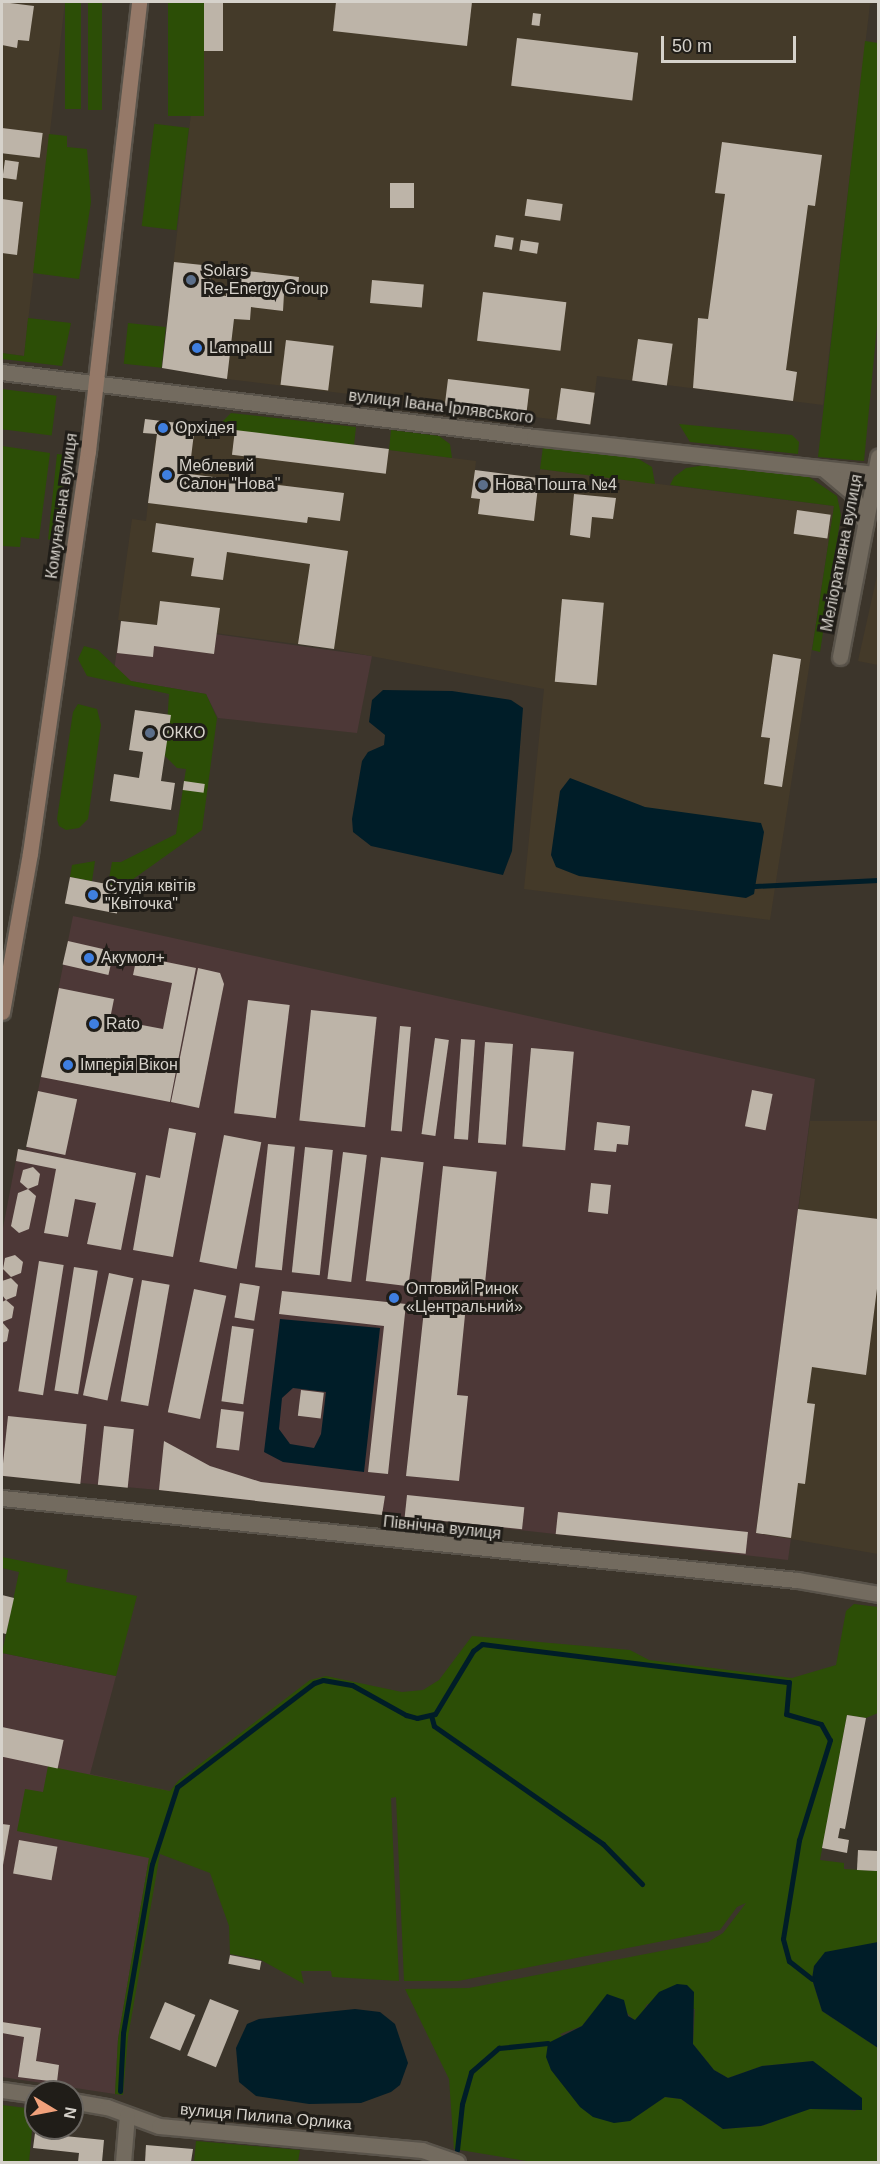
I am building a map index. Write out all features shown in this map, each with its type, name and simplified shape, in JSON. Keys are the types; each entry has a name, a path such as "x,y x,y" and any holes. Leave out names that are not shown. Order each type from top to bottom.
{"main road":[{"name":"Комунальна вулиця","path":"2,1012 30,853 97,384 140,2"}],"street":[{"name":"вулиця Івана Ірлявського","path":"2,372 877,474"},
{"name":"Меліоративна вулиця","path":"840,657 879,457"},
{"path":"823,469 852,493 866,527"},
{"name":"Північна вулиця","path":"2,1498 797,1580 879,1594"},
{"path":"2,2090 24,2094"},
{"name":"вулиця Пилипа Орлика","path":"84,2104 159,2126 422,2150 457,2163"},
{"path":"123,2163 127,2115"}],"shaded area":[{"path":"2,2 65,2 24,356 2,353"},
{"path":"204,2 878,2 870,4 823,405 597,376 591,424 227,379 234,319 168,311"},
{"path":"184,424 476,461 475,470 480,471 539,478 540,469 834,506 770,920 524,889 544,689 334,649 118,620 132,519 146,521 156,435 182,438"},
{"path":"878,571 878,665 858,661"},
{"path":"121,621 372,656 357,733 218,718 206,694 113,678"},
{"name":"Оптовий Ринок «Центральний»","path":"73,916 815,1079 756,1533 791,1538 788,1560 159,1490 2,1476 2,1233 18,1149 26,1151"},
{"path":"810,1121 878,1121 878,1554 756,1533"},
{"path":"2,1653 116,1676 90,1774 170,1791 149,1858 118,2039 115,2094 84,2089 84,2080 24,2080 2,2077"}],"green space":[{"path":"65,2 81,2 81,109 65,109"},
{"path":"88,2 102,2 102,110 88,110"},
{"path":"168,2 204,2 204,116 168,116"},
{"path":"865,41 878,43 878,316 864,461 818,457"},
{"path":"154,124 189,128 176,230 142,226"},
{"path":"49,134 67,136 67,147 87,149 91,202 79,279 33,273"},
{"path":"28,318 71,323 62,366 2,359 2,353 24,356"},
{"path":"128,323 166,327 162,368 124,364"},
{"path":"2,389 57,396 52,435 2,429"},
{"path":"231,413 356,427 354,445 216,428"},
{"path":"679,424 792,435 799,442 798,454 690,442"},
{"path":"391,430 439,436 450,444 452,458 389,450"},
{"path":"2,446 50,453 39,539 21,537 20,547 2,546"},
{"path":"543,447 637,458 652,467 655,484 540,469"},
{"path":"57,454 66,455 57,540 48,540"},
{"path":"706,465 809,477 837,496 841,515 820,652 812,650 834,506 670,485 674,477 686,468"},
{"path":"84,646 98,650 131,681 206,694 217,718 202,830 122,887 108,884 112,862 121,862 176,834 186,769 177,768 165,756 169,694 87,676 78,659"},
{"path":"78,704 97,709 101,725 88,819 79,828 66,830 59,826 57,819 73,712"},
{"path":"95,861 92,881 70,877 72,865"},
{"path":"2,1557 68,1570 66,1582 137,1596 116,1676 2,1653 19,1572 2,1568"},
{"path":"854,1604 878,1607 878,1713 866,1718 847,1715 820,1860 844,1863 844,1869 878,1871 878,1942 814,1966 812,1979 822,2011 878,2048 878,2162 533,2162 454,2149 449,2079 405,1989 469,1988 708,1942 723,1933 746,1903 737,1907 720,1930 458,1981 404,1981 396,1797 391,1798 399,1981 332,1977 331,1971 301,1971 304,1984 261,1960 230,1954 229,1926 210,1873 160,1854 128,2037 123,2095 115,2094 118,2039 149,1858 17,1831 25,1789 43,1792 48,1766 170,1791 179,1780 310,1680 326,1676 402,1692 423,1690 439,1680 472,1636 630,1650 649,1660 792,1678 836,1665 846,1611","holes":["608,1994 634,2020 640,2018 647,2004 695,2009 693,2044 714,2070 728,2078 762,2066 813,2061 856,2111 830,2107 809,2109 761,2126 723,2129 681,2099 665,2097 638,2115 560,2034 582,2026"]},
{"path":"2,2105 24,2108 24,2140 31,2140 29,2162 2,2162"},
{"path":"196,2141 300,2150 298,2162 194,2162"}],"water":[{"path":"383,690 452,691 511,700 523,708 512,851 503,875 371,846 353,832 352,819 362,761 368,752 384,745 385,735 369,722 372,700"},
{"path":"570,778 645,807 761,823 764,832 754,894 746,898 579,876 556,867 551,855 560,791"},
{"path":"280,1319 380,1328 364,1472 283,1462 264,1452","holes":["293,1388 326,1392 321,1434 314,1448 290,1444 279,1429 282,1398"]},
{"path":"878,1942 878,2048 822,2011 812,1979 814,1966 825,1952"},
{"path":"677,1984 687,1985 694,1992 693,2044 714,2070 728,2078 762,2066 813,2061 862,2098 862,2110 810,2109 761,2126 723,2129 681,2099 665,2097 630,2121 614,2123 593,2117 580,2107 551,2070 546,2057 548,2043 582,2026 607,1994 624,2000 628,2016 635,2020 659,1992"},
{"path":"355,2009 380,2012 395,2024 408,2063 400,2085 391,2092 361,2103 309,2104 256,2096 239,2082 236,2048 247,2024 259,2019"}],"building":[{"path":"2,2 34,6 29,41 18,40 17,48 2,45"},
{"path":"204,2 223,2 223,51 204,51"},
{"path":"336,2 472,2 467,46 333,31"},
{"path":"533,13 541,14 539,26 532,25"},
{"path":"517,38 638,53 632,101 511,86"},
{"path":"2,128 43,133 40,158 2,153"},
{"path":"722,142 822,155 815,206 808,205 786,370 797,372 793,401 693,388 698,318 708,319 725,194 715,193"},
{"path":"5,160 19,162 16,180 2,178"},
{"path":"390,183 414,183 414,208 390,208"},
{"path":"2,199 23,202 17,255 2,253"},
{"path":"527,199 563,204 560,221 525,216"},
{"path":"496,235 514,238 512,250 494,247"},
{"path":"521,240 539,243 537,254 519,251"},
{"path":"174,262 212,266 209,294 226,296 229,269 299,277 297,296 284,294 283,311 251,307 250,320 234,319 227,379 162,368"},
{"path":"372,280 424,285 422,307 370,303"},
{"path":"483,292 566,302 560,351 477,341"},
{"path":"638,339 673,344 667,385 632,381"},
{"path":"286,340 334,346 328,391 281,385"},
{"path":"448,379 529,389 526,416 445,406"},
{"path":"561,388 595,393 590,424 557,420"},
{"path":"145,419 195,425 189,474 344,493 340,521 308,517 307,523 148,503 157,434 143,433"},
{"path":"235,430 389,449 386,474 232,455"},
{"path":"475,470 539,478 534,521 478,514 480,499 471,498"},
{"path":"574,494 616,498 613,519 592,517 590,538 570,535"},
{"path":"797,510 831,515 827,538 794,534"},
{"path":"156,523 348,551 334,649 298,644 310,564 227,552 223,580 191,576 194,558 152,552"},
{"path":"562,599 604,603 597,685 555,682"},
{"path":"160,601 220,608 214,654 154,646 153,657 117,653 121,621 157,625"},
{"path":"773,654 801,659 782,787 764,784 770,738 761,737"},
{"path":"135,710 171,715 161,781 175,783 171,810 110,801 114,774 139,778 143,752 129,750"},
{"path":"184,781 205,784 204,793 183,790"},
{"name":"Студія квітів \"Квіточка\"","path":"70,877 122,887 117,914 65,904"},
{"name":"Акумол+","path":"68,941 114,952 108,975 63,964"},
{"path":"137,956 196,968 170,1102 41,1077 59,988 114,999 110,1019 163,1029 172,983 133,975"},
{"path":"198,968 220,973 224,984 199,1108 171,1102"},
{"path":"248,1000 290,1005 276,1118 234,1113"},
{"path":"311,1010 377,1017 365,1127 299,1120"},
{"path":"400,1026 411,1027 402,1132 391,1131"},
{"path":"435,1038 449,1040 435,1136 422,1134"},
{"path":"461,1039 475,1040 468,1140 454,1139"},
{"path":"485,1042 513,1044 506,1145 478,1143"},
{"path":"531,1048 574,1052 565,1150 522,1147"},
{"path":"752,1090 773,1094 766,1130 745,1126"},
{"path":"38,1091 77,1099 65,1155 26,1147"},
{"path":"597,1122 630,1126 628,1145 617,1144 616,1152 594,1150"},
{"path":"169,1128 196,1133 173,1257 133,1250 146,1175 160,1178"},
{"path":"224,1135 261,1142 237,1269 199,1262"},
{"path":"268,1144 295,1147 282,1270 255,1267"},
{"path":"305,1147 333,1150 320,1275 292,1272"},
{"path":"18,1149 136,1173 121,1250 87,1244 96,1203 75,1199 68,1237 44,1233 56,1169 16,1161"},
{"path":"343,1152 367,1155 351,1282 327,1279"},
{"path":"381,1157 424,1162 408,1286 366,1281"},
{"path":"443,1166 497,1172 484,1296 430,1290"},
{"path":"33,1167 40,1174 38,1185 28,1189 20,1182 23,1170"},
{"path":"591,1183 611,1185 608,1214 588,1212"},
{"path":"28,1189 36,1196 29,1229 19,1233 11,1226 18,1193"},
{"path":"798,1209 878,1219 878,1281 866,1375 812,1367 807,1403 815,1404 805,1484 798,1483 791,1538 756,1533"},
{"path":"15,1255 23,1262 21,1273 11,1277 3,1269 5,1258"},
{"path":"39,1261 64,1265 43,1395 18,1391"},
{"path":"74,1267 98,1271 78,1394 54,1390"},
{"path":"109,1273 133,1278 107,1400 83,1395"},
{"path":"11,1278 18,1285 16,1296 6,1300 2,1295 2,1281"},
{"path":"142,1280 170,1285 148,1406 121,1401"},
{"path":"240,1283 260,1286 254,1321 235,1318"},
{"path":"194,1289 226,1296 200,1419 168,1412"},
{"path":"282,1291 406,1304 388,1474 368,1472 384,1326 279,1314"},
{"path":"6,1300 14,1307 12,1318 2,1322 2,1302"},
{"path":"424,1310 465,1315 457,1395 468,1396 459,1481 406,1476"},
{"path":"2,1322 9,1330 7,1341 2,1343"},
{"path":"232,1326 254,1329 243,1404 221,1401"},
{"path":"301,1390 324,1393 321,1419 298,1416"},
{"path":"221,1409 244,1412 239,1451 216,1448"},
{"path":"8,1416 87,1424 80,1484 2,1476"},
{"path":"104,1426 134,1429 128,1488 98,1485"},
{"path":"164,1441 210,1466 261,1482 385,1496 382,1515 159,1490"},
{"path":"407,1495 524,1507 522,1529 405,1517"},
{"path":"558,1512 748,1532 746,1554 556,1534"},
{"path":"2,1595 14,1598 6,1634 2,1633"},
{"path":"847,1715 866,1718 845,1829 840,1828 838,1838 849,1840 847,1853 822,1848"},
{"path":"2,1727 64,1740 58,1768 2,1757"},
{"path":"2,1824 10,1825 3,1865 2,1865"},
{"path":"19,1840 57,1847 52,1880 13,1873"},
{"path":"858,1850 878,1851 877,1871 857,1870"},
{"path":"230,1955 261,1961 260,1970 228,1964"},
{"path":"210,1999 239,2011 216,2067 187,2056"},
{"path":"165,2002 195,2015 180,2051 150,2038"},
{"path":"2,2022 41,2028 36,2061 59,2065 57,2080 18,2077 24,2037 2,2033"},
{"path":"84,2138 104,2140 102,2162 78,2162 79,2153 33,2148 34,2140 84,2140"},
{"path":"146,2145 193,2149 191,2162 145,2162"}],"waterway":[{"path":"755,886 878,880"},
{"path":"120,2091 123,2033 152,1864 177,1787 314,1683 323,1680 352,1685 406,1715 417,1718 435,1714 473,1651 482,1644 789,1682 786,1714 821,1724 830,1740 799,1840 783,1939 789,1961 812,1979"},
{"path":"431,1715 434,1726 603,1844 642,1884"},
{"path":"457,2150 462,2104 471,2072 499,2048 548,2043"}],"place":[{"name":"Solars Re-Energy Group","path":"191,280"},
{"name":"LampaШ","path":"197,348"},
{"name":"Орхідея","path":"163,428"},
{"name":"Меблевий Салон \"Нова\"","path":"167,475"},
{"name":"Нова Пошта №4","path":"483,485"},
{"name":"ОККО","path":"150,733"},
{"name":"Студія квітів \"Квіточка\"","path":"93,895"},
{"name":"Акумол+","path":"89,958"},
{"name":"Rato","path":"94,1024"},
{"name":"Імперія Вікон","path":"68,1065"},
{"name":"Оптовий Ринок «Центральний»","path":"394,1298"}]}
